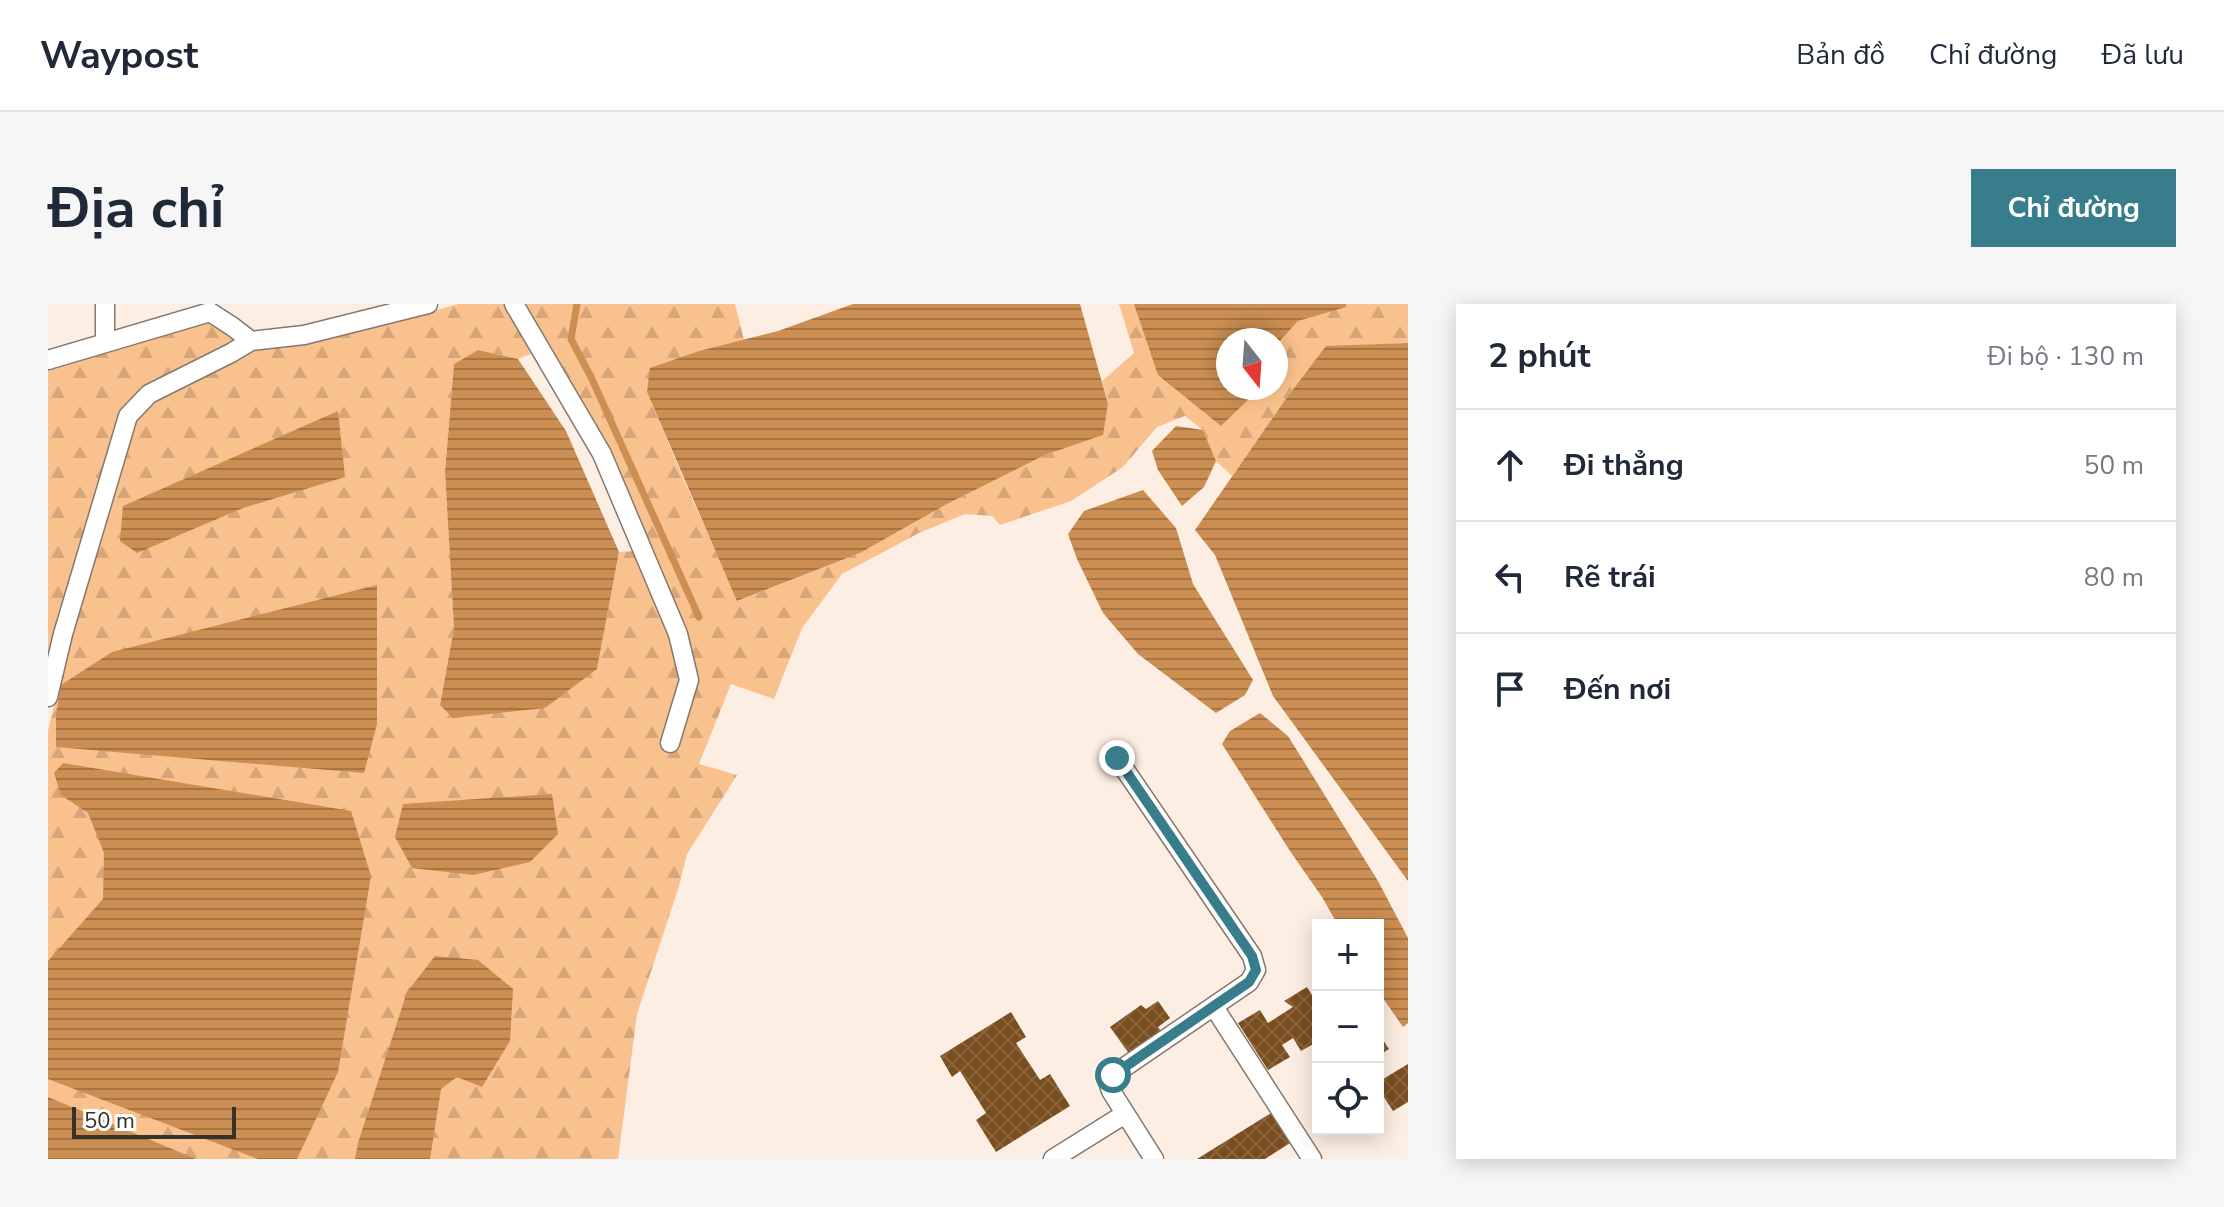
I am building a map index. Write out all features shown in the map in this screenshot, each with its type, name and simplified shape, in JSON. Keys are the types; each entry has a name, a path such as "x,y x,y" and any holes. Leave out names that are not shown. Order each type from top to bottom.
{"street":[{"path":"105,304 105,343"},
{"path":"48,697 63,634 128,416 149,394 251,341 304,335 428,304"},
{"path":"514,304 602,454 678,634 689,680 670,743"},
{"path":"48,360 210,312 251,341"},
{"path":"1117,758 1252,956 1256,970 1249,982 1113,1075 1108,1082 1154,1159"},
{"path":"1214,1007 1307,1157"},
{"path":"1053,1159 1125,1114"}],"green space":[{"path":"458,304 506,304 533,353 518,359 478,350 454,364 445,472 454,628 440,705 597,669 619,552 635,551 677,613 523,304 735,304 744,340 699,351 647,392 738,601 860,553 947,504 1045,455 1102,435 1108,404 1102,381 1134,353 1119,304 1408,304 1408,343 1326,347 1288,396 1288,328 1216,328 1216,400 1285,400 1232,476 1216,461 1203,430 1185,416 1157,427 1123,467 1071,501 1000,525 992,516 965,514 919,533 842,574 802,628 774,699 731,684 699,764 737,775 687,854 637,1014 618,1159 48,1159 48,731 71,632 134,420 154,400 253,349 372,328"},
{"path":"208,321 238,340 145,388 48,663 48,368"}],"shaded area":[{"path":"853,304 1080,304 1108,404 1103,435 1045,455 947,504 860,553 737,601 647,392 650,368 699,351 778,331"},
{"path":"1134,304 1346,304 1346,307 1298,321 1288,332 1288,328 1216,328 1216,400 1248,400 1221,426 1158,375"},
{"path":"1408,343 1408,881 1273,696 1215,555 1195,530 1326,346"},
{"path":"478,350 518,359 566,431 619,552 597,669 545,708 453,718 440,705 454,628 445,472 454,364"},
{"path":"338,411 345,477 243,508 137,553 120,541 123,506"},
{"path":"1176,426 1203,430 1216,461 1204,487 1182,506 1158,470 1152,451"},
{"path":"1143,490 1176,528 1193,584 1253,680 1245,695 1216,713 1138,654 1103,613 1068,534 1084,511"},
{"path":"377,585 377,724 364,773 56,747 56,716 61,685 112,652"},
{"path":"1260,713 1288,736 1378,881 1408,938 1408,1023 1403,1027 1384,1000 1384,919 1335,919 1222,744 1230,731"},
{"path":"63,763 351,811 371,876 338,1072 297,1159 258,1159 48,1079 48,961 103,899 104,853 88,813 61,795 54,773"},
{"path":"552,794 558,834 530,862 473,875 412,868 395,837 403,804"},
{"path":"435,956 478,960 513,989 510,1041 482,1087 457,1077 441,1089 430,1159 355,1159 407,992"},
{"path":"48,1097 196,1159 48,1159"}],"building":[{"path":"1307,987 1312,995 1312,1045 1301,1051 1293,1038 1282,1045 1290,1057 1268,1070 1238,1023 1260,1010 1268,1023 1293,1007 1284,1001"},
{"path":"1158,1001 1170,1018 1158,1027 1162,1033 1130,1055 1110,1027 1141,1005 1146,1009"},
{"path":"1011,1012 1026,1037 1016,1043 1040,1080 1050,1074 1070,1106 996,1152 976,1120 986,1113 960,1071 952,1077 940,1056"},
{"path":"1408,1064 1408,1102 1393,1111 1384,1097 1384,1078"},
{"path":"1271,1113 1290,1143 1265,1159 1197,1159"}],"waterway":[{"path":"577,304 571,339 699,617"}],"route":[{"path":"1113,1075 1249,982 1256,970 1252,956 1117,758"}]}
